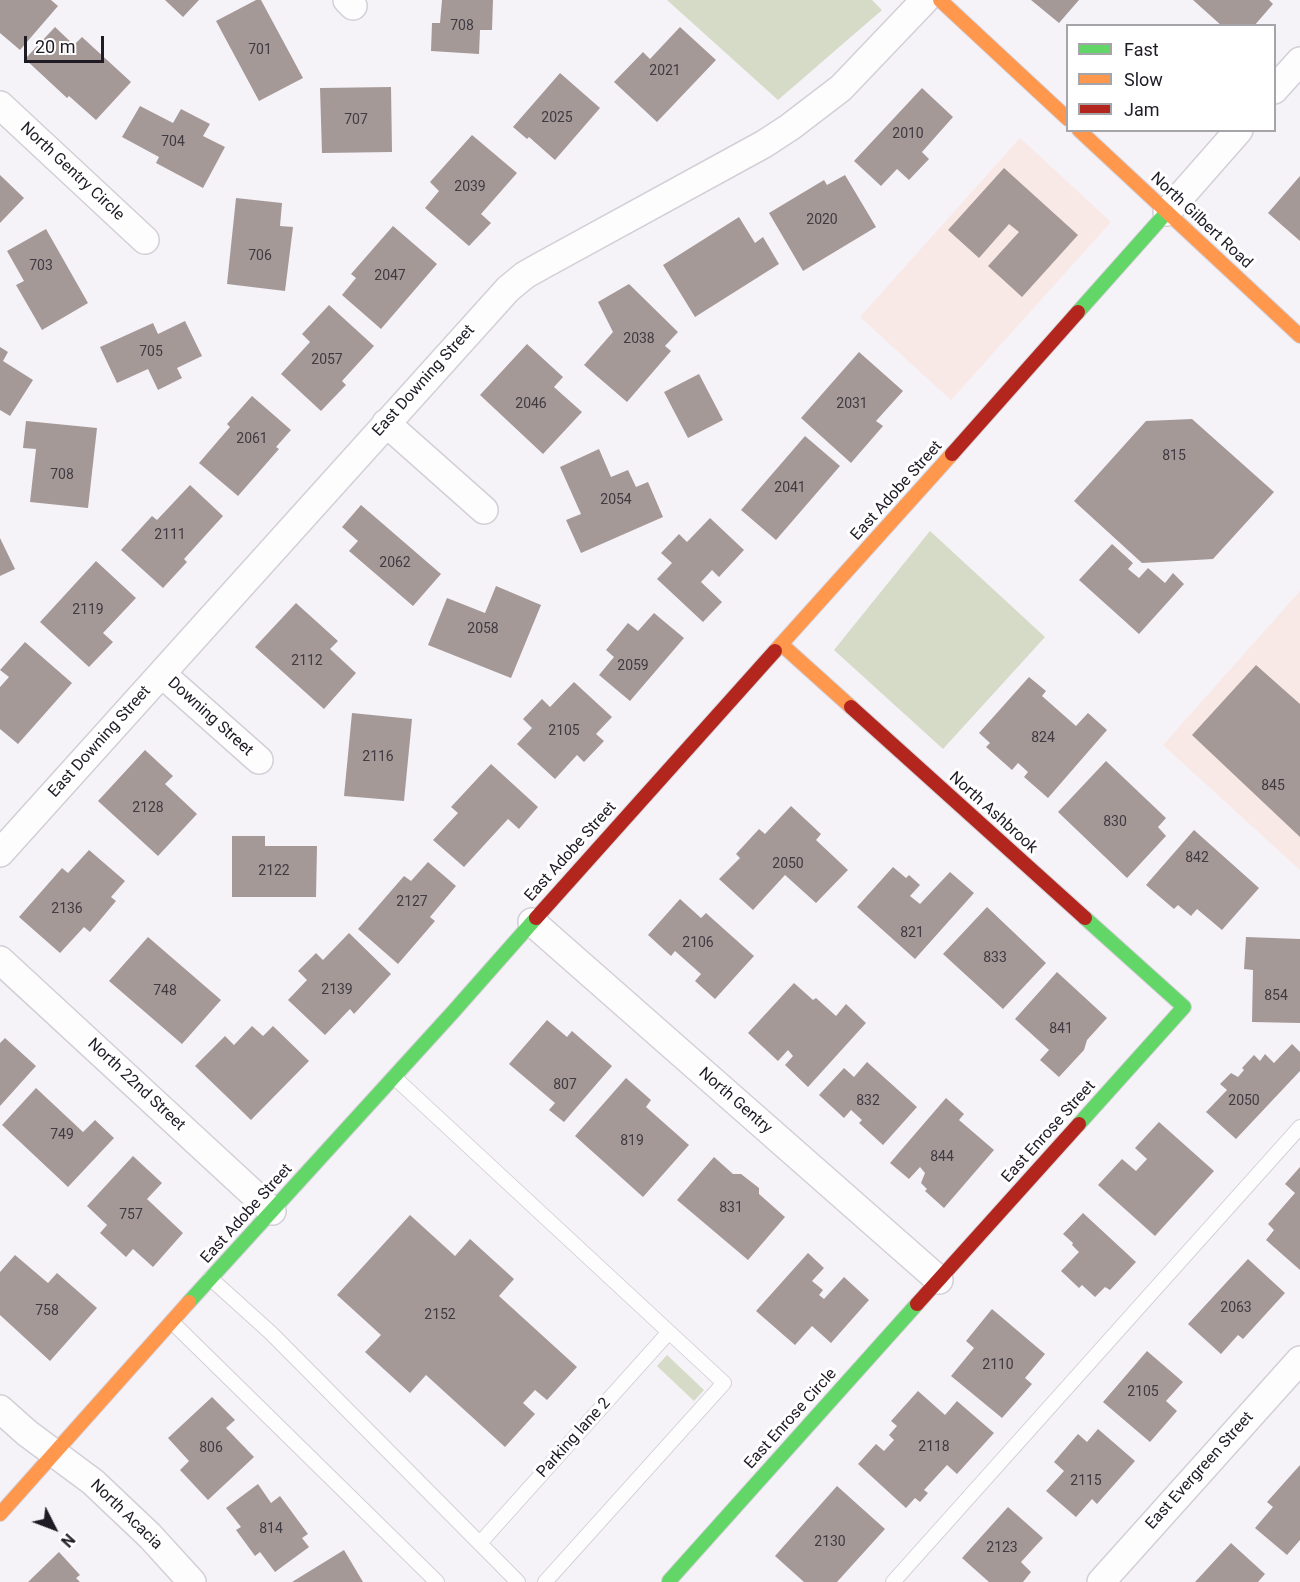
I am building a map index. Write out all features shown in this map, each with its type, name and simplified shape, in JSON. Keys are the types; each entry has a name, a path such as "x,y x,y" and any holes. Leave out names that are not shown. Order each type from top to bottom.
{"street":[{"name":"East Downing Street","path":"0,853 508,289 525,275 764,144 790,127 841,87 925,0"},
{"path":"940,0 1066,117"},
{"path":"1276,89 1300,61"},
{"name":"North Gentry Circle","path":"0,105 145,240"},
{"name":"North Gilbert Road","path":"1081,132 1300,336"},
{"path":"1167,212 1237,132"},
{"name":"East Adobe Street","path":"0,1514 912,500 1167,212"},
{"path":"386,423 484,510"},
{"name":"North Ashbrook","path":"781,644 1184,1007"},
{"name":"Downing Street","path":"162,674 259,760"},
{"name":"North Gentry","path":"531,921 939,1280"},
{"name":"North 22nd Street","path":"0,960 272,1211"},
{"name":"East Enrose Street","path":"939,1280 1184,1007"},
{"name":"East Enrose Circle","path":"669,1581 939,1280"},
{"name":"East Evergreen Street","path":"1101,1582 1300,1360"},
{"name":"North Acacia","path":"0,1409 27,1433 93,1482 150,1536 192,1582"}],"lane":[{"path":"394,1077 724,1383 544,1582"},
{"path":"893,1582 1300,1127"},
{"path":"210,1278 271,1333 518,1582"},
{"path":"172,1322 437,1582"},
{"name":"Parking lane 2","path":"480,1543 669,1332"}],"shaded area":[{"path":"1020,138 1111,222 951,400 860,317"},
{"path":"1300,591 1300,870 1163,745"}],"green space":[{"path":"667,0 872,0 882,10 778,100"},
{"path":"930,531 1045,637 943,749 834,650"},
{"path":"667,1355 704,1390 694,1401 657,1366"}],"building":[{"path":"0,0 51,0 58,6 20,50 0,33"},
{"path":"165,0 199,0 183,17"},
{"path":"256,0 261,0 303,78 259,101 216,21"},
{"path":"442,0 493,0 492,30 480,30 479,54 431,51 432,23 440,23"},
{"path":"1031,0 1079,0 1059,23"},
{"path":"1193,0 1269,0 1273,4 1256,24 1220,24"},
{"path":"55,27 74,45 82,37 131,82 96,120 69,96 67,98 25,59"},
{"path":"680,27 716,60 657,122 614,82 643,52 650,59"},
{"path":"560,73 600,108 555,160 529,137 527,139 513,127"},
{"path":"391,87 392,152 322,153 320,88"},
{"path":"922,88 953,117 922,152 929,159 909,180 897,169 881,186 854,161"},
{"path":"140,106 173,123 181,109 210,124 203,136 225,147 203,188 156,163 159,157 122,137"},
{"path":"472,135 517,173 481,214 491,223 469,246 425,208 439,191 430,182"},
{"path":"1004,168 1078,235 1022,297 988,266 1019,232 1009,224 979,258 948,230"},
{"path":"0,175 24,198 0,223"},
{"path":"845,175 876,227 803,271 769,213 824,180 827,185"},
{"path":"1300,176 1300,241 1268,213"},
{"path":"236,198 282,203 280,226 293,227 285,291 227,284"},
{"path":"739,217 755,243 763,237 779,264 695,317 663,265"},
{"path":"393,226 437,264 381,329 342,295 356,278 351,274"},
{"path":"46,229 88,303 42,330 16,285 24,281 7,251"},
{"path":"629,284 678,332 665,346 671,351 627,402 584,365 613,332 598,302"},
{"path":"329,305 374,346 342,381 346,385 321,411 281,374 310,342 302,334"},
{"path":"185,321 202,356 177,368 182,378 158,390 148,369 117,383 100,347 153,323 158,334"},
{"path":"527,344 563,377 554,387 582,412 543,454 480,395"},
{"path":"0,347 8,352 3,361 33,380 10,416 0,410"},
{"path":"859,352 903,391 876,421 883,426 851,463 801,418"},
{"path":"699,374 723,420 688,438 664,392"},
{"path":"252,396 291,430 276,447 279,449 238,496 199,463 230,427 227,424"},
{"path":"1192,419 1274,492 1213,559 1142,563 1074,501 1146,421"},
{"path":"26,421 97,428 88,508 30,502 36,449 23,448"},
{"path":"805,436 840,466 776,540 741,510"},
{"path":"599,449 611,477 628,470 636,487 648,482 663,517 581,553 566,520 581,514 560,467"},
{"path":"190,485 223,516 184,559 187,562 163,588 121,550 152,516 157,520"},
{"path":"361,505 441,574 413,606 349,551 358,541 342,527"},
{"path":"710,518 744,550 719,577 712,570 701,582 722,602 703,622 657,579 672,563 661,553 679,534 687,542"},
{"path":"0,538 15,569 0,576"},
{"path":"1112,544 1133,563 1128,569 1139,578 1148,568 1165,583 1173,573 1184,584 1139,634 1079,580"},
{"path":"96,561 136,598 103,633 113,642 89,667 40,622"},
{"path":"496,586 541,605 511,678 428,645 447,598 485,613"},
{"path":"296,603 338,641 330,649 356,673 324,709 255,647"},
{"path":"654,613 684,638 630,701 599,675 614,657 606,650 628,623 638,631"},
{"path":"25,642 72,683 18,744 0,729 0,687 9,677 0,670"},
{"path":"1256,665 1300,704 1300,837 1192,735"},
{"path":"1029,677 1046,691 1042,696 1076,726 1088,713 1107,730 1048,798 1024,777 1028,772 1018,763 1012,770 986,747 990,743 979,733"},
{"path":"574,682 612,717 596,734 604,741 584,762 577,755 555,779 517,744 532,728 523,719 542,699 550,707"},
{"path":"352,713 412,719 404,801 344,796"},
{"path":"145,750 173,776 165,784 197,814 158,856 98,801"},
{"path":"1106,761 1166,818 1158,827 1166,836 1127,878 1058,812"},
{"path":"491,764 538,807 519,829 508,819 464,867 433,840 458,813 451,807"},
{"path":"791,806 821,834 816,840 848,870 816,903 785,875 753,910 719,879 740,858 736,854 759,829 765,834"},
{"path":"1194,830 1259,888 1222,930 1197,909 1191,916 1178,905 1174,909 1146,885"},
{"path":"232,836 265,836 265,846 317,846 316,897 232,897"},
{"path":"89,850 125,881 111,897 116,901 90,932 84,927 60,953 19,917 62,868 68,873"},
{"path":"428,862 456,886 430,917 435,921 398,964 358,929 404,876 411,881"},
{"path":"893,867 906,878 909,875 920,885 910,896 920,904 950,872 974,893 915,959 857,907"},
{"path":"680,899 701,918 706,913 754,956 715,999 695,981 701,974 675,951 671,956 648,935"},
{"path":"987,907 1046,963 1003,1009 943,954"},
{"path":"349,933 391,974 354,1014 350,1009 325,1035 288,1000 307,980 298,971 316,953 323,960"},
{"path":"148,937 221,1000 182,1044 109,981"},
{"path":"1246,937 1300,939 1300,1023 1252,1022 1253,970 1244,969"},
{"path":"1057,972 1107,1018 1087,1040 1084,1050 1059,1077 1040,1060 1049,1050 1015,1019"},
{"path":"794,983 836,1016 846,1004 866,1023 808,1087 785,1065 793,1056 788,1050 778,1061 748,1033"},
{"path":"547,1020 567,1037 572,1031 612,1066 564,1122 549,1110 555,1103 509,1064"},
{"path":"252,1026 263,1036 273,1026 309,1061 251,1120 195,1066 225,1036 234,1045"},
{"path":"5,1038 36,1066 0,1106 0,1043"},
{"path":"1292,1044 1300,1052 1300,1071 1236,1139 1206,1112 1227,1090 1220,1084 1231,1073 1238,1077 1244,1070 1242,1068 1254,1055 1260,1061 1265,1054 1274,1063"},
{"path":"867,1062 917,1107 883,1145 859,1123 862,1120 851,1110 844,1118 819,1095 844,1068 854,1077"},
{"path":"626,1078 651,1100 646,1107 689,1145 643,1197 575,1136"},
{"path":"36,1088 83,1132 95,1120 114,1138 68,1187 2,1125"},
{"path":"946,1098 964,1114 959,1120 994,1150 944,1208 925,1191 927,1189 921,1183 925,1173 920,1167 909,1179 890,1163"},
{"path":"1159,1122 1214,1171 1155,1236 1098,1185 1122,1159 1136,1171 1147,1159 1135,1148"},
{"path":"133,1156 162,1183 147,1199 183,1233 153,1267 133,1249 126,1257 100,1233 107,1225 87,1206"},
{"path":"714,1157 733,1174 741,1174 759,1188 759,1194 785,1217 748,1260 677,1200"},
{"path":"1300,1167 1300,1270 1266,1240 1274,1230 1268,1224 1295,1193 1285,1184"},
{"path":"1083,1213 1136,1262 1110,1290 1105,1287 1095,1297 1082,1285 1079,1288 1061,1271 1079,1252 1063,1234"},
{"path":"410,1215 455,1256 470,1239 514,1279 499,1296 577,1367 547,1400 535,1390 523,1403 535,1414 505,1447 426,1375 410,1393 365,1352 381,1335 337,1295"},
{"path":"808,1253 824,1268 812,1281 823,1290 819,1295 824,1299 844,1277 869,1300 831,1343 812,1326 795,1345 756,1311"},
{"path":"15,1255 48,1283 57,1273 97,1308 50,1361 0,1315 0,1272"},
{"path":"1248,1259 1285,1293 1243,1339 1238,1335 1221,1354 1188,1324"},
{"path":"992,1309 1045,1354 1025,1378 1032,1384 1002,1418 951,1376 974,1348 966,1341"},
{"path":"1147,1351 1183,1382 1166,1401 1177,1411 1150,1442 1103,1402"},
{"path":"918,1391 945,1415 957,1401 994,1433 957,1474 947,1465 924,1490 928,1493 920,1502 915,1498 906,1508 858,1464 876,1444 884,1451 894,1440 889,1435 897,1426 891,1421"},
{"path":"212,1397 235,1420 226,1428 254,1457 208,1500 180,1470 189,1461 168,1438"},
{"path":"1098,1429 1135,1461 1097,1504 1092,1499 1076,1517 1046,1491 1064,1471 1054,1462 1078,1434 1087,1442"},
{"path":"1300,1465 1300,1540 1287,1555 1255,1528 1273,1507 1267,1502"},
{"path":"258,1484 271,1503 280,1496 308,1534 302,1538 309,1547 275,1572 260,1552 255,1556 236,1530 241,1527 226,1508"},
{"path":"837,1486 885,1529 837,1582 804,1582 775,1556"},
{"path":"1008,1507 1043,1538 1021,1562 1031,1572 1023,1582 989,1582 962,1558"},
{"path":"1231,1543 1265,1574 1258,1582 1195,1582"},
{"path":"344,1550 363,1582 292,1582"},
{"path":"59,1552 80,1575 76,1578 80,1582 28,1582"}],"traffic: fast":[{"path":"1078,312 1167,212"},
{"path":"189,1302 536,918"},
{"path":"1079,1124 1184,1007 1085,918"},
{"path":"669,1581 917,1304"}],"traffic: slow":[{"path":"940,0 1066,117"},
{"path":"1081,132 1300,336"},
{"path":"775,651 952,454"},
{"path":"781,644 851,707"},
{"path":"0,1514 189,1302"}],"traffic: jam":[{"path":"952,454 1078,312"},
{"path":"536,918 775,651"},
{"path":"851,707 1085,918"},
{"path":"917,1304 1079,1124"}]}
